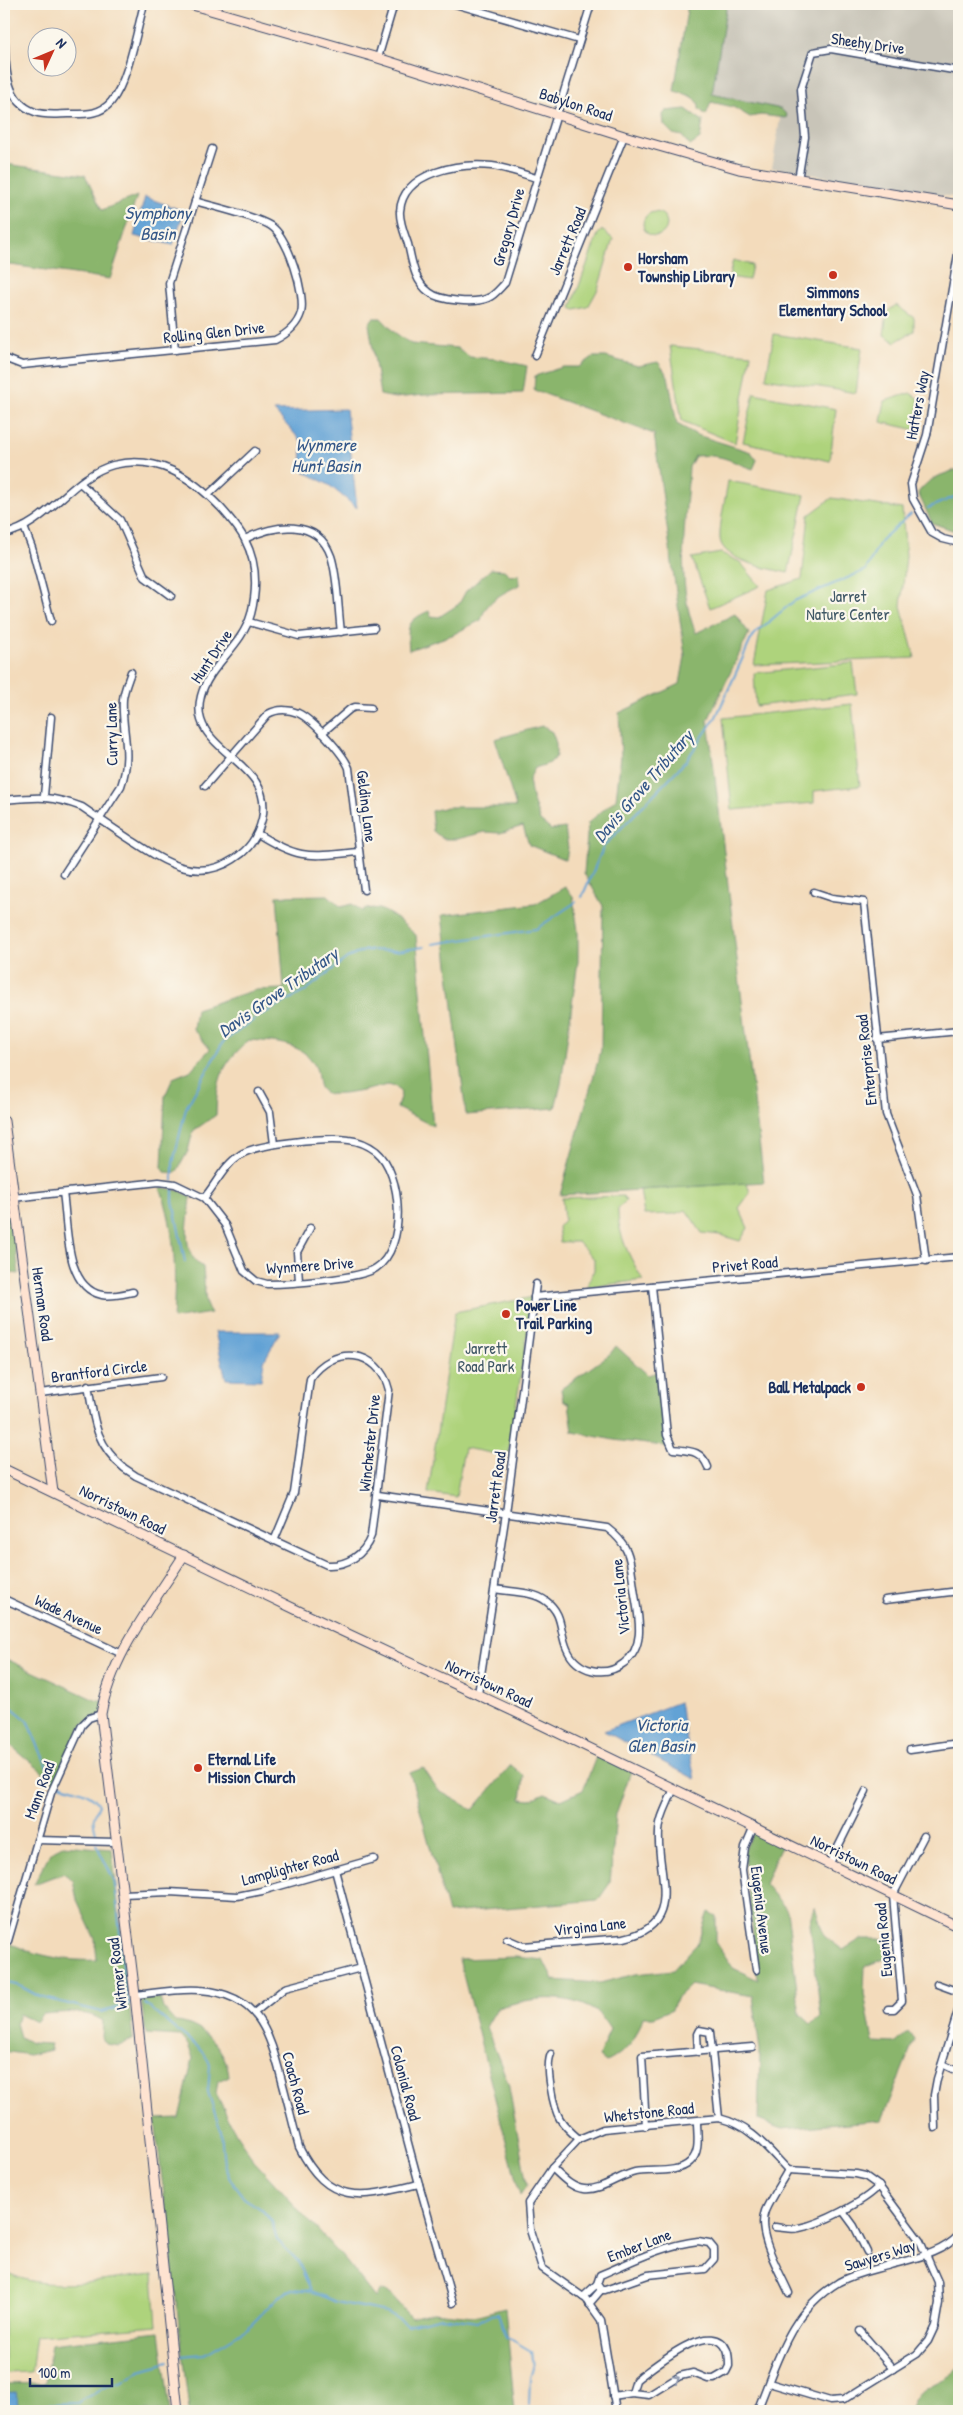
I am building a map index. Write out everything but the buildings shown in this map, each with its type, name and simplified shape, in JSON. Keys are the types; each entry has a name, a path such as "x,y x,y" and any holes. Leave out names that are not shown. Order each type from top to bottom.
{"street":[{"path":"4,28 9,86 20,103 42,114 92,114 105,108 121,85 144,4"},
{"name":"Babylon Road","path":"189,4 378,58 624,136 739,170 959,205"},
{"path":"378,58 394,4"},
{"path":"455,4 579,40"},
{"name":"Gregory Drive","path":"536,178 499,167 481,166 433,174 418,179 410,185 404,194 399,213 416,276 428,292 448,299 480,300 492,295 507,278 536,178 591,4"},
{"name":"Sheehy Drive","path":"798,180 805,137 801,90 813,52 831,49 959,71"},
{"name":"Jarrett Road","path":"535,356 624,136"},
{"path":"175,350 169,283 212,148"},
{"name":"Rolling Glen Drive","path":"4,358 22,365 275,340 286,334 294,326 302,307 289,250 278,231 267,224 195,201"},
{"name":"Hatters Way","path":"959,248 927,435 911,484 913,500 932,533 959,544"},
{"path":"208,495 255,452"},
{"name":"Hunt Drive","path":"4,534 24,528 47,512 80,483 113,465 143,462 174,470 208,495 230,519 245,540 256,579 249,622 239,641 204,686 200,700 200,715 208,735 250,772 259,788 263,812 258,834 244,852 229,863 209,869 187,869 165,862 82,807 44,796 4,800"},
{"path":"80,483 120,520 145,577 171,596"},
{"path":"245,540 268,529 291,527 306,531 317,538 328,550 332,561 341,632"},
{"path":"24,528 32,548 51,621"},
{"path":"249,622 293,636 374,628"},
{"name":"Curry Lane","path":"64,874 121,786 127,766 128,751 124,698 131,672"},
{"path":"322,733 350,709 355,707 371,708"},
{"name":"Gelding Lane","path":"232,757 264,717 274,711 284,710 299,714 322,733 344,757 349,768 364,890"},
{"path":"44,796 51,717"},
{"path":"204,786 232,757"},
{"path":"258,834 290,852 302,855 315,856 359,852"},
{"name":"Enterprise Road","path":"814,892 832,898 864,902 886,1114 917,1195 926,1261"},
{"path":"877,1039 959,1030"},
{"path":"259,1092 270,1112 274,1144"},
{"name":"Herman Road","path":"4,1121 53,1492"},
{"name":"Wynmere Drive","path":"14,1198 158,1182 173,1183 204,1198 215,1209 225,1225 244,1271 256,1281 267,1284 364,1275 384,1261 397,1236 394,1183 390,1171 382,1156 361,1142 346,1140 274,1144 252,1148 228,1164 204,1198"},
{"path":"63,1193 73,1266 80,1280 89,1290 101,1295 133,1292"},
{"path":"299,1281 297,1252 310,1228"},
{"name":"Privet Road","path":"534,1297 959,1257"},
{"name":"Jarrett Road","path":"478,1694 506,1513 536,1284"},
{"path":"652,1286 667,1436 673,1450 698,1453 705,1459 708,1467"},
{"name":"Winchester Drive","path":"88,1385 95,1429 105,1448 119,1464 136,1476 327,1565 343,1564 358,1555 369,1542 378,1495 389,1390 380,1369 357,1356 337,1357 320,1365 310,1378 294,1493 274,1540"},
{"name":"Brantford Circle","path":"40,1392 161,1377"},
{"name":"Norristown Road","path":"4,1469 958,1924"},
{"name":"Victoria Lane","path":"378,1495 600,1526 617,1536 629,1552 639,1630 637,1646 628,1660 616,1668 601,1672 586,1669 573,1658 566,1648 559,1616 546,1601 536,1595 494,1589"},
{"name":"Witmer Road","path":"178,2411 135,1995 101,1714 108,1683 122,1654 184,1555"},
{"path":"885,1600 959,1591"},
{"name":"Wade Avenue","path":"4,1599 122,1654"},
{"name":"Mann Road","path":"4,1944 8,1941 51,1791 76,1735 89,1718 101,1714"},
{"path":"910,1750 959,1743"},
{"name":"Virgina Lane","path":"507,1939 523,1946 624,1938 648,1928 657,1918 665,1896 659,1832 674,1788"},
{"path":"830,1863 866,1791"},
{"name":"Eugenia Avenue","path":"754,1826 745,1847 742,1870 756,1970"},
{"name":"Eugenia Road","path":"888,2009 894,2009 902,2001 893,1894 924,1836"},
{"path":"37,1840 115,1842"},
{"name":"Lamplighter Road","path":"123,1894 169,1892 237,1896 262,1891 374,1859"},
{"name":"Colonial Road","path":"335,1870 419,2184 454,2303"},
{"path":"254,2013 285,1988 361,1968"},
{"path":"937,1984 959,1992"},
{"name":"Coach Road","path":"135,1995 201,1990 234,1999 254,2013 271,2040 299,2147 318,2176 336,2189 365,2196 419,2184"},
{"path":"935,2128 934,2096 959,2008"},
{"path":"698,2052 697,2034 699,2030 710,2032 719,2118 748,2129 788,2170 856,2174 865,2176 879,2186 920,2241 938,2282 939,2302 935,2326 928,2341 917,2354 854,2394 843,2400 830,2402 769,2383"},
{"path":"646,2126 642,2056 752,2047"},
{"path":"551,2054 548,2068 556,2112 565,2125 579,2139"},
{"path":"942,2064 959,2072"},
{"name":"Whetstone Road","path":"616,2411 601,2320 583,2297 542,2268 530,2230 528,2203 552,2168 579,2139 603,2129 697,2122 719,2118"},
{"path":"552,2168 574,2186 583,2189 599,2186 632,2173 682,2167 691,2162 697,2152 697,2122"},
{"path":"788,2170 765,2212 763,2224 765,2239 789,2293"},
{"path":"775,2227 798,2229 843,2211 865,2198 879,2186"},
{"path":"843,2211 854,2226 867,2252"},
{"name":"Sawyers Way","path":"757,2411 789,2334 802,2312 841,2281 927,2255 947,2247 959,2235"},
{"name":"Ember Lane","path":"583,2297 599,2287 617,2288 648,2274 705,2269 714,2259 714,2249 709,2244 698,2241 682,2243 659,2250 600,2275 599,2287 590,2304"},
{"path":"860,2331 892,2369"},
{"path":"613,2396 632,2394 649,2396 680,2376 693,2373 708,2379 720,2377 729,2366 727,2350 713,2340 690,2343 636,2380 632,2394"}],"shaded area":[{"path":"725,4 959,4 959,198 772,168 781,112 709,95"}],"green space":[{"path":"688,4 727,4 712,94 781,109 787,115 786,118 761,115 750,117 733,107 711,102 706,115 699,109 699,105 694,98 674,91"},
{"path":"686,109 703,121 700,139 690,146 682,136 673,134 664,125 663,115 666,111"},
{"path":"5,164 85,175 102,210 137,196 110,279 4,264"},
{"path":"655,212 664,215 667,224 664,233 655,236 646,233 643,224 646,215"},
{"path":"602,230 613,239 598,289 588,307 575,310 571,308 598,234"},
{"path":"733,260 752,265 749,280 729,277"},
{"path":"896,305 914,318 914,331 895,342 884,335 887,312"},
{"path":"373,318 381,318 394,332 411,344 457,348 470,357 497,359 527,366 523,393 425,395 395,398 380,395 369,324"},
{"path":"774,334 862,348 856,393 766,378"},
{"path":"670,346 751,354 735,443 682,421"},
{"path":"593,357 606,357 638,366 658,362 668,376 677,424 697,435 751,452 757,460 753,469 720,457 695,456 689,467 684,530 684,573 690,614 696,633 735,614 749,633 708,720 764,1182 560,1195 601,1050 603,906 584,873 588,823 616,799 621,756 619,713 680,684 685,656 654,434 534,390 535,376 563,367 579,367"},
{"path":"754,393 836,409 830,461 743,442"},
{"path":"910,393 919,399 916,430 881,422 885,401"},
{"path":"959,469 958,532 932,523 918,493 931,480"},
{"path":"728,481 805,495 788,573 748,563 729,553 723,547 720,533"},
{"name":"Jarret Nature Center","path":"832,498 902,509 906,556 901,606 915,658 754,665 768,590 802,579 809,515"},
{"path":"721,553 740,562 760,586 710,608 692,558"},
{"path":"491,569 504,570 511,576 519,574 519,585 496,598 487,607 481,620 452,635 409,650 408,630 416,618 429,611 431,616 439,617 459,604 466,591"},
{"path":"853,663 857,694 756,706 754,673"},
{"path":"852,704 860,786 814,791 814,803 732,810 723,718"},
{"path":"542,726 552,732 556,743 556,756 550,763 535,768 529,779 532,798 540,821 551,830 565,828 568,848 566,860 529,845 523,826 500,833 485,832 457,839 443,839 433,831 431,811 447,807 516,807 495,739"},
{"path":"565,887 573,896 578,931 578,961 561,1084 555,1108 466,1115 442,915 535,904"},
{"path":"328,895 341,907 352,904 362,911 369,908 384,911 416,935 433,1126 397,1108 401,1093 396,1087 388,1085 355,1092 330,1094 320,1088 317,1071 306,1054 289,1045 249,1040 232,1057 222,1073 219,1082 216,1115 193,1131 188,1151 176,1173 165,1172 162,1167 165,1096 173,1078 190,1071 210,1049 193,1029 196,1009 255,990 284,989 277,896"},
{"path":"5,1154 19,1274 4,1272"},
{"path":"747,1183 750,1193 739,1208 748,1228 740,1241 720,1235 702,1233 686,1210 674,1214 644,1215 640,1190"},
{"path":"160,1187 180,1191 191,1197 187,1235 188,1245 196,1261 203,1267 206,1305 211,1313 173,1319 174,1252 169,1219"},
{"path":"623,1196 626,1201 618,1208 622,1236 643,1280 589,1287 588,1283 594,1270 594,1259 578,1242 560,1242 558,1227 564,1220 562,1198"},
{"name":"Jarrett Road Park","path":"533,1297 508,1456 464,1448 456,1497 428,1493 455,1312"},
{"path":"616,1346 648,1375 660,1371 672,1447 614,1440 573,1432 569,1403 563,1400 561,1389 610,1354"},
{"path":"4,1658 95,1700 105,1702 101,1714 82,1725 56,1783 4,1740"},
{"path":"598,1752 632,1768 616,1814 610,1883 598,1900 448,1913 410,1773 423,1768 439,1791 473,1810 511,1765 524,1776 521,1799 530,1800 545,1793 561,1800 583,1790"},
{"path":"756,1827 783,1840 765,1884 787,1910 800,2014 811,2024 821,2017 810,1923 815,1907 824,1936 843,1950 861,1939 889,1939 890,1957 865,1966 864,1993 873,2042 896,2043 908,2032 914,2040 882,2120 783,2129 758,2120 760,2051 753,1996 690,1985 677,1997 672,2009 654,2017 643,2017 634,2039 626,2049 606,2062 599,2056 610,2029 597,2012 583,2005 559,1999 522,2002 497,2008 486,2027 508,2082 527,2185 520,2195 459,1959 515,1957 543,1960 553,1980 600,1983 636,1974 673,1970 697,1944 708,1912 716,1916 716,1942 733,1968 758,1980 744,1851"},
{"path":"63,1845 112,1849 133,2039 119,2046 106,2044 102,2038 103,2021 82,2013 42,2014 36,2022 19,2014 16,2023 20,2037 31,2043 50,2044 51,2050 29,2055 4,2051 4,1940 26,1950 61,1959 97,1960 95,1939 77,1900 73,1880 63,1873 34,1884 50,1853"},
{"path":"160,1998 163,2008 175,2022 195,2027 218,2047 224,2056 229,2076 218,2081 216,2093 236,2134 254,2161 345,2260 375,2298 379,2291 388,2292 411,2318 433,2312 474,2316 505,2308 515,2411 189,2411 155,2119 179,2118 193,2058 188,2045 180,2036 146,2034 141,1999"},
{"path":"4,2271 21,2278 58,2284 97,2282 153,2274 157,2326 36,2336 31,2372 4,2373"},
{"path":"160,2332 170,2411 4,2411 4,2384 45,2383 51,2344"},
{"path":"959,2367 959,2411 910,2411 914,2401 926,2388 946,2378"}],"water":[{"name":"Symphony Basin","path":"145,197 184,211 173,245 134,236"},
{"name":"Wynmere Hunt Basin","path":"346,409 357,508 329,485 301,470 302,442 274,411"},
{"path":"215,1332 280,1332 264,1361 261,1380 226,1379"},
{"name":"Victoria Glen Basin","path":"679,1702 695,1779 604,1731"},
{"path":"16,2392 19,2411 4,2411 4,2393"}],"waterway":[{"name":"Davis Grove Tributary","path":"928,508 959,495"},
{"name":"Davis Grove Tributary","path":"582,897 604,846 686,761 716,717 753,635 794,601 866,570 881,540 911,514"},
{"name":"Davis Grove Tributary","path":"432,944 536,929 576,902"},
{"name":"Davis Grove Tributary","path":"173,1181 173,1163 186,1108 223,1042 259,1016 305,991 347,958 366,950 396,951 424,947"},
{"name":"Davis Grove Tributary","path":"173,1186 173,1201 185,1262"},
{"path":"4,1701 27,1720 52,1778"},
{"path":"58,1783 87,1793 96,1800 99,1805 94,1820 97,1836"},
{"path":"4,1982 20,1986 40,1997 102,2012 130,2004 124,1978 114,1880 96,1844"},
{"path":"145,2004 198,2047 208,2060 210,2065 208,2092 221,2131 224,2165 230,2179 244,2198 261,2209 272,2221 277,2240 298,2261 311,2291"},
{"path":"180,2356 204,2354 210,2351 248,2328 279,2296 294,2289 311,2291 336,2302 386,2312 408,2325 442,2317 478,2322 489,2315 498,2314 507,2337 531,2351 533,2368 530,2378 529,2405"},
{"path":"25,2411 47,2404 78,2403 103,2387 121,2383 140,2370 169,2362"}],"place":[{"name":"Horsham Township Library","path":"628,267"},
{"name":"Simmons Elementary School","path":"833,275"},
{"name":"Power Line Trail Parking","path":"506,1314"},
{"name":"Ball Metalpack","path":"861,1387"},
{"name":"Eternal Life Mission Church","path":"198,1768"}]}
